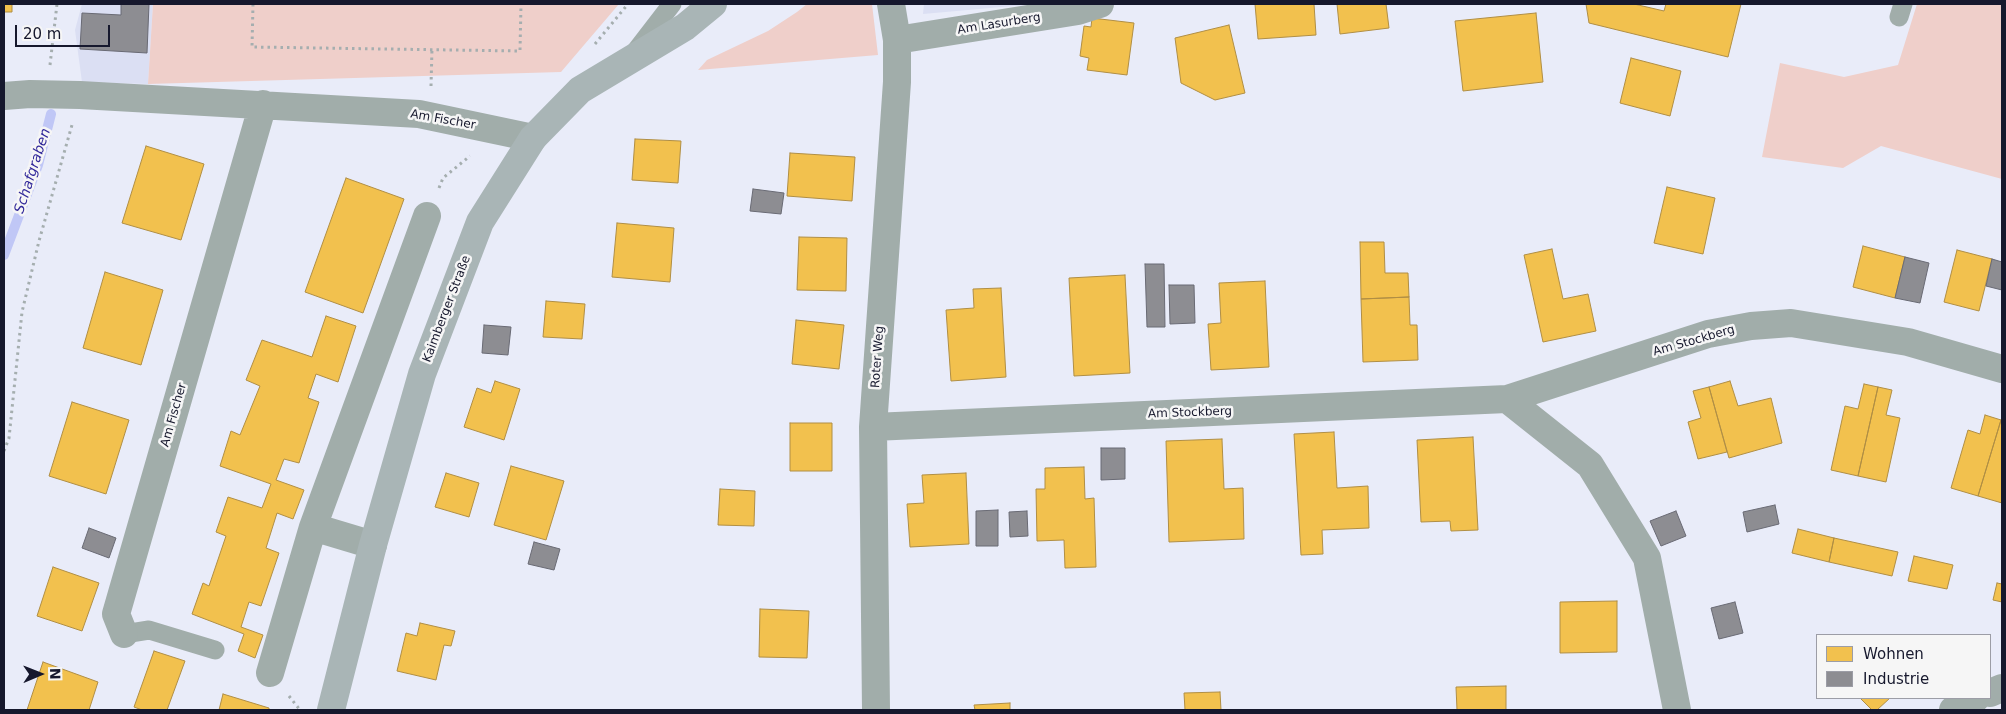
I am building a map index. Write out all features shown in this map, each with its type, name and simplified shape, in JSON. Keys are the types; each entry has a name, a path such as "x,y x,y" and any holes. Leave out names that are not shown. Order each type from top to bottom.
{"main road":[{"name":"Kaimberger Straße","path":"331,710 373,545 422,374 480,222 533,138 580,90 685,27 713,4"}],"street":[{"name":"Roter Weg","path":"876,710 873,427 897,82 896,40 891,4"},
{"name":"Am Lasurberg","path":"896,40 1078,11 1100,4"},
{"name":"Am Fischer","path":"4,96 80,95 419,114 533,138"},
{"name":"Am Fischer","path":"124,634 116,614 262,104"},
{"path":"270,673 313,527 427,216"},
{"name":"Am Stockberg","path":"873,427 1507,400 1708,334 1752,326 1791,323 1908,342 2002,369"},
{"path":"1507,400 1590,465 1647,558 1678,710"},
{"path":"313,527 373,545"},
{"path":"1953,710 1974,699"}],"lane":[{"path":"628,60 672,4"},
{"name":"Am Fischer","path":"124,634 149,630 215,650"}],"path":[{"path":"46,94 57,4"},
{"path":"253,4 252,47 520,51 522,4"},
{"path":"431,116 432,49"},
{"path":"4,451 9,438 22,312 38,241 80,95"},
{"path":"427,216 444,178 468,159 490,128"}],"shaded area":[{"path":"82,4 153,4 148,84 82,82 75,30"},
{"path":"153,4 619,4 561,72 148,84"},
{"path":"807,4 872,4 878,55 698,70 707,60 768,31"},
{"path":"924,4 1035,4 923,14"},
{"path":"1917,4 2002,4 2002,179 1881,146 1843,168 1762,157 1780,63 1844,77 1898,65"}],"building: Wohnen":[{"path":"4,4 12,4 12,12 4,12"},
{"path":"1255,4 1314,4 1316,35 1258,39"},
{"path":"1337,4 1386,4 1389,28 1340,34"},
{"path":"1586,4 1634,4 1664,11 1666,4 1741,4 1728,57 1589,23"},
{"path":"1536,13 1543,82 1463,91 1455,21"},
{"path":"1092,18 1134,23 1127,75 1087,70 1089,58 1080,56 1084,26 1091,27"},
{"path":"1229,25 1245,93 1215,100 1181,83 1175,38"},
{"path":"1631,58 1681,71 1670,116 1620,103"},
{"path":"635,139 681,141 678,183 632,180"},
{"path":"146,146 204,164 181,240 122,223"},
{"path":"790,153 855,157 852,201 787,196"},
{"path":"346,178 404,199 363,313 305,292"},
{"path":"1667,187 1715,198 1703,254 1654,243"},
{"path":"617,223 674,228 670,282 612,277"},
{"path":"799,237 847,238 846,291 797,290"},
{"path":"1360,242 1384,242 1385,273 1408,273 1409,297 1361,299"},
{"path":"1863,246 1905,257 1895,298 1853,287"},
{"path":"1552,249 1563,299 1588,294 1596,331 1543,342 1524,255"},
{"path":"1957,250 1992,259 1979,311 1944,302"},
{"path":"105,272 163,290 141,365 83,348"},
{"path":"1125,275 1130,373 1074,376 1069,278"},
{"path":"1265,281 1269,367 1211,370 1208,324 1221,323 1219,283"},
{"path":"1001,288 1006,377 951,381 946,310 974,308 973,289"},
{"path":"1409,297 1410,325 1417,325 1418,360 1363,362 1361,299"},
{"path":"546,301 585,304 582,339 543,337"},
{"path":"326,316 356,326 338,382 316,374 308,398 319,402 299,463 284,459 276,480 304,490 293,519 277,513 266,548 279,553 261,606 249,602 241,627 263,635 255,658 238,651 244,634 192,614 203,583 209,586 226,536 216,532 228,497 262,508 271,484 220,466 231,431 240,435 260,386 246,380 262,340 312,357"},
{"path":"796,320 844,325 839,369 792,364"},
{"path":"495,381 520,389 504,440 464,427 477,388 491,393"},
{"path":"1730,381 1738,406 1771,398 1782,443 1729,458 1709,387"},
{"path":"1864,384 1878,387 1858,476 1831,470 1845,406 1858,409"},
{"path":"1709,387 1727,452 1698,459 1688,422 1701,418 1693,391"},
{"path":"1878,387 1892,390 1886,415 1900,418 1886,482 1858,476"},
{"path":"72,402 129,420 106,494 49,476"},
{"path":"1985,415 2001,420 1978,496 1951,488 1968,430 1980,434"},
{"path":"2002,421 2002,503 1978,496"},
{"path":"790,423 832,423 832,471 790,471"},
{"path":"1334,432 1337,488 1368,486 1369,528 1322,530 1323,554 1301,555 1294,434"},
{"path":"1473,437 1478,530 1451,531 1450,521 1421,522 1417,440"},
{"path":"1222,439 1224,489 1243,488 1244,539 1169,542 1166,441"},
{"path":"511,466 564,481 546,540 494,525"},
{"path":"1084,467 1085,499 1094,498 1096,567 1065,568 1064,540 1037,541 1036,489 1045,489 1045,468"},
{"path":"446,473 479,483 469,517 435,507"},
{"path":"966,473 969,544 910,547 907,504 924,503 922,475"},
{"path":"720,489 755,491 754,526 718,525"},
{"path":"1798,529 1834,538 1829,562 1792,553"},
{"path":"1834,538 1898,552 1892,576 1829,562"},
{"path":"1914,556 1953,565 1947,589 1908,581"},
{"path":"53,567 99,583 82,631 37,616"},
{"path":"1997,583 2002,584 2002,602 1993,600"},
{"path":"1617,601 1617,652 1560,653 1560,602"},
{"path":"760,609 809,611 807,658 759,657"},
{"path":"420,623 455,631 451,646 444,645 436,680 397,671 406,633 417,636"},
{"path":"154,651 185,661 167,710 142,710 134,707"},
{"path":"43,662 98,682 89,710 27,710"},
{"path":"1506,686 1506,710 1457,710 1456,687"},
{"path":"1220,692 1221,710 1185,710 1184,693"},
{"path":"223,694 269,708 269,710 219,710"},
{"path":"1861,699 1889,699 1877,710 1872,710"},
{"path":"1010,703 1010,710 975,710 974,705"}],"building: Industrie":[{"path":"121,4 149,4 147,53 80,49 82,13 121,15"},
{"path":"753,189 784,193 781,214 750,211"},
{"path":"1905,257 1929,263 1920,303 1895,298"},
{"path":"1992,259 2002,262 2002,290 1986,286"},
{"path":"1145,264 1164,264 1165,327 1147,327"},
{"path":"1169,285 1194,285 1195,323 1170,324"},
{"path":"484,325 511,327 508,355 482,353"},
{"path":"1101,448 1125,448 1125,479 1101,480"},
{"path":"1775,505 1779,524 1747,532 1743,512"},
{"path":"998,510 998,546 976,546 976,511"},
{"path":"1027,511 1028,536 1010,537 1009,512"},
{"path":"1676,511 1686,536 1661,546 1650,521"},
{"path":"89,528 116,538 109,558 82,548"},
{"path":"534,542 560,549 554,570 528,564"},
{"path":"1735,602 1743,633 1719,639 1711,608"}],"waterway":[{"name":"Schafgraben","path":"4,255 38,165 51,114"}]}
